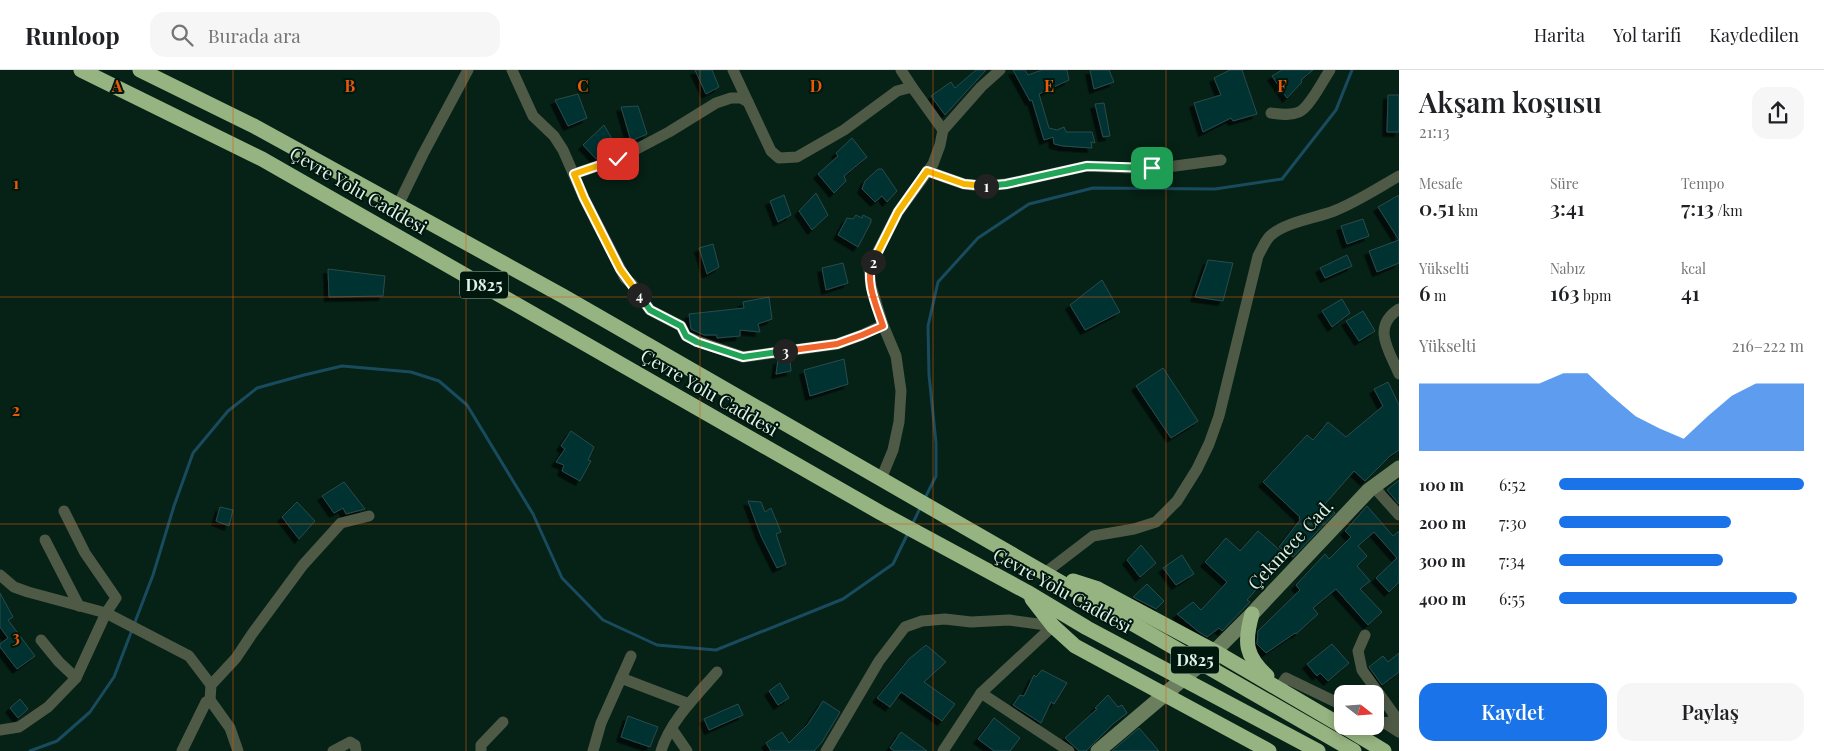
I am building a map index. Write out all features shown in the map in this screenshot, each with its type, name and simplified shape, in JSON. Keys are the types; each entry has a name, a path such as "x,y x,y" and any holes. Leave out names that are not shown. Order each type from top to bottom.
{"highway":[{"name":"Çevre Yolu Caddesi","path":"81,70 262,159 881,513 1026,592 1087,628 1318,751"},
{"name":"Çevre Yolu Caddesi","path":"140,70 254,126 563,296 1354,751"},
{"path":"1041,570 1098,589 1279,688 1334,721"},
{"path":"1026,592 1053,626 1075,646 1168,691 1268,751"},
{"path":"1252,614 1247,632 1248,650 1259,669 1279,688"},
{"path":"1358,735 1384,751"}],"street":[{"path":"398,205 468,70"},
{"path":"512,70 534,116 554,136 625,278 632,284 650,310 681,326 686,336 697,342 743,357 837,344 883,326"},
{"path":"733,70 772,152 778,158 797,157 844,130 898,91 912,87"},
{"path":"901,70 943,130"},
{"path":"881,479 893,450 899,422 901,391 896,356 883,326 871,286 869,269 898,212 933,164 943,130 1000,70"},
{"path":"1271,113 1288,114 1301,112 1330,70"},
{"path":"574,174 618,159 716,104 731,98 741,98 748,102"},
{"path":"927,171 964,184 982,186 1006,184 1087,166 1152,168 1221,160"},
{"path":"1041,570 1093,536 1134,529 1156,522 1178,501 1197,469 1213,435 1258,256 1269,237 1278,230 1320,214 1334,211 1399,176"},
{"path":"1399,309 1387,319 1382,333 1399,374"},
{"name":"Çekmece Cad.","path":"1098,751 1212,653 1252,614 1373,486 1399,468"},
{"path":"1373,486 1399,515"},
{"path":"0,730 19,727 48,707 76,678 106,613 116,598 85,553 64,512"},
{"path":"238,751 230,728 210,700 212,685 236,658 303,566 341,523 369,516"},
{"path":"45,540 79,606"},
{"path":"0,575 14,587 106,613 189,656 212,685"},
{"path":"826,751 879,661 905,627 922,621 945,619 971,622 1009,620 1053,626"},
{"path":"943,751 981,693 1053,626"},
{"path":"1365,635 1358,651 1362,670 1398,720"},
{"path":"42,640 59,662 76,678"},
{"path":"593,751 601,723 631,656"},
{"path":"661,751 672,729 689,704 717,672"},
{"path":"621,678 689,704"},
{"path":"1279,688 1286,678 1334,701"},
{"path":"981,693 1069,751"},
{"path":"182,751 206,702 210,700"},
{"path":"1384,721 1398,720"},
{"path":"481,751 481,745 503,722"},
{"path":"1384,723 1399,732"},
{"path":"672,729 687,751"},
{"path":"333,751 350,742 355,745 356,751"}],"building":[{"path":"695,70 712,70 719,87 706,94"},
{"path":"976,70 986,70 945,115 931,96 951,82 955,88"},
{"path":"1013,70 1025,70 1028,75 1042,70 1067,70 1069,80 1039,94 1049,128 1057,130 1064,127 1066,132 1092,132 1095,143 1091,142 1092,148 1054,144 1053,137 1044,140 1032,100 1030,101"},
{"path":"1090,70 1109,70 1114,82 1094,89"},
{"path":"1230,70 1242,70 1257,114 1233,121 1231,118 1203,132 1194,103 1221,95 1214,78"},
{"path":"1282,70 1313,70 1301,80 1302,82 1287,98 1272,76"},
{"path":"578,94 587,118 568,126 555,100"},
{"path":"1388,95 1399,95 1399,132 1387,132"},
{"path":"1104,103 1110,136 1103,137 1095,104"},
{"path":"638,106 647,134 631,141 621,107"},
{"path":"604,125 616,146 596,159 583,145"},
{"path":"852,138 867,157 844,176 846,181 834,193 818,174 838,156 836,153"},
{"path":"878,169 882,169 897,191 887,202 882,196 875,202 862,189 865,181"},
{"path":"816,193 828,215 812,230 799,211"},
{"path":"784,195 791,215 778,222 770,201"},
{"path":"1399,195 1399,240 1378,207"},
{"path":"856,215 862,218 863,215 871,219 858,247 838,235 847,218 853,219"},
{"path":"1363,219 1369,236 1347,244 1341,226"},
{"path":"1399,240 1399,263 1377,272 1369,251"},
{"path":"713,244 719,267 707,274 699,248"},
{"path":"1347,255 1352,266 1325,278 1320,268"},
{"path":"1208,260 1233,263 1223,301 1195,297"},
{"path":"843,263 848,283 826,290 822,268"},
{"path":"328,269 385,276 383,296 329,297"},
{"path":"1102,280 1120,312 1085,330 1070,305"},
{"path":"769,297 772,319 758,324 760,332 740,330 740,336 717,338 717,335 704,335 691,329 689,314 744,308 743,302"},
{"path":"1342,299 1350,313 1332,327 1322,311"},
{"path":"1363,311 1375,331 1359,341 1346,321"},
{"path":"790,359 791,371 776,374 778,360"},
{"path":"844,359 848,384 810,396 804,370"},
{"path":"1163,368 1198,421 1171,438 1136,386"},
{"path":"1388,382 1399,405 1399,450 1390,456 1365,481 1354,471 1325,504 1335,513 1293,557 1279,547 1300,520 1300,517 1263,482 1307,435 1313,440 1328,422 1346,437 1383,406 1374,389"},
{"path":"571,431 594,447 588,460 591,461 580,481 562,471 564,465 556,462 565,449 561,446"},
{"path":"1399,480 1399,504 1387,490"},
{"path":"344,482 365,509 346,514 343,508 334,513 322,496"},
{"path":"748,501 761,502 765,512 771,508 781,532 776,534 786,564 777,568 761,536"},
{"path":"297,502 315,521 299,539 282,517"},
{"path":"1367,506 1393,536 1399,531 1399,582 1389,592 1376,578 1397,558 1374,532 1358,546 1367,556 1357,566 1370,581 1360,589 1382,612 1368,625 1336,589 1313,608 1318,614 1296,634 1266,653 1257,644 1258,631 1300,590 1296,585 1325,554 1329,559 1351,537 1345,531"},
{"path":"220,507 233,510 229,526 216,521"},
{"path":"1258,531 1283,553 1264,574 1267,577 1247,600 1250,602 1222,631 1219,628 1207,637 1177,614 1193,602 1201,610 1227,582 1205,562 1226,538 1240,551"},
{"path":"1141,545 1156,563 1140,577 1127,560"},
{"path":"1182,555 1194,574 1176,585 1163,568"},
{"path":"1147,584 1164,601 1156,609 1133,597"},
{"path":"0,593 13,617 8,620 35,656 17,669 0,647 0,644 8,638 0,627"},
{"path":"1332,644 1349,663 1328,681 1320,673 1317,676 1307,664"},
{"path":"926,645 946,662 924,682 955,704 942,721 901,692 890,707 877,698 909,659"},
{"path":"1399,653 1399,672 1382,685 1369,667 1383,656 1388,662"},
{"path":"1042,670 1067,683 1054,704 1051,702 1041,723 1013,705 1020,695 1024,696 1034,675 1036,677"},
{"path":"780,683 789,698 778,705 769,691"},
{"path":"1108,695 1118,707 1122,705 1127,713 1086,751 1079,751 1065,738 1097,709 1095,708"},
{"path":"20,699 28,709 18,718 10,708"},
{"path":"823,701 840,712 822,742 814,751 771,751 766,743 782,732 789,743 808,724"},
{"path":"738,704 743,715 709,730 704,719"},
{"path":"628,716 658,727 650,747 621,737"},
{"path":"994,718 1020,738 1010,751 994,751 978,739"},
{"path":"1139,728 1159,751 1112,751"},
{"path":"901,732 927,751 894,751 890,748"}],"waterway":[{"path":"925,498 936,476 936,443 929,375 928,326 938,282 978,238 1029,204 1093,188 1215,189 1282,179 1336,110 1352,70"},
{"path":"30,751 57,741 90,712 114,677 153,575 174,506 193,453 228,411 257,388 304,375 342,366 411,372 439,381 467,405 533,514 562,578 603,620 657,645 716,650 843,599 893,564 908,533"},
{"path":"912,525 921,506"}],"route":[{"path":"618,159 574,174 584,198 625,278 632,284 650,310 681,326 686,336 697,342 743,357 837,344 883,326 871,286 869,269 898,212 927,171 964,184 982,186 1006,184 1024,178 1087,166 1152,168"}]}
